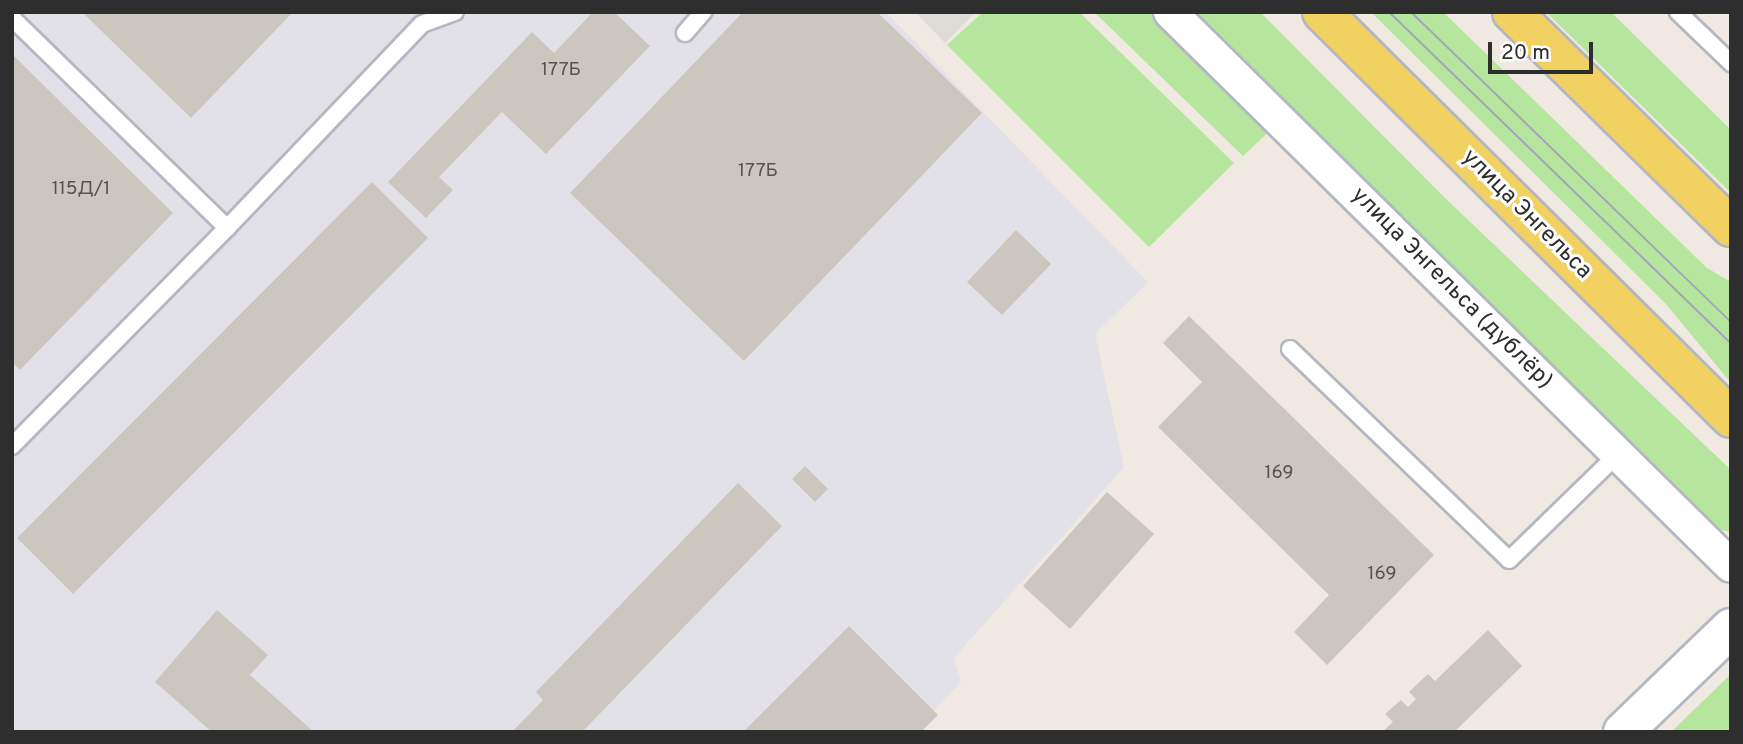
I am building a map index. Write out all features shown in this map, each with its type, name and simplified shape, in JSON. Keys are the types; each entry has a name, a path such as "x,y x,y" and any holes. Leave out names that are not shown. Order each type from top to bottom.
{"main road":[{"name":"улица Энгельса","path":"1322,12 1731,418"},
{"path":"1512,12 1731,227"}],"street":[{"name":"улица Энгельса (дублёр)","path":"1170,12 1731,566"},
{"path":"1623,732 1731,628"}],"lane":[{"path":"12,446 227,228 422,24 455,12"},
{"path":"685,33 704,12"},
{"path":"1678,12 1731,63"},
{"path":"12,18 227,228"},
{"path":"1290,349 1509,560 1618,454"}],"shaded area":[{"path":"12,12 886,12 1148,282 1095,334 1124,467 954,658 961,682 914,732 12,732"},
{"path":"915,12 976,12 945,43"}],"green space":[{"path":"983,12 1079,12 1234,163 1149,247 947,45"},
{"path":"1094,12 1161,12 1276,125 1243,156"},
{"path":"1179,12 1260,12 1445,198 1731,470 1731,532 1710,527"},
{"path":"1371,12 1443,12 1707,268 1731,282 1731,383 1666,304"},
{"path":"1546,12 1611,12 1731,130 1731,193"},
{"path":"1731,674 1731,732 1671,732"}],"building":[{"path":"82,12 293,12 191,118"},
{"path":"593,12 614,12 650,46 546,154 502,112 439,177 453,190 426,218 388,182 532,32 554,53"},
{"path":"743,12 877,12 982,113 744,361 570,193"},
{"path":"12,54 173,213 20,370 12,362"},
{"path":"372,182 428,238 73,594 17,538"},
{"path":"1016,230 1051,264 1002,315 967,282"},
{"path":"1189,316 1434,555 1327,665 1294,632 1329,595 1158,427 1202,382 1163,343"},
{"path":"805,466 828,489 815,502 792,479"},
{"path":"738,483 782,526 582,732 512,732 543,700 536,692"},
{"path":"1107,492 1154,534 1070,629 1023,586"},
{"path":"217,610 268,655 250,675 314,732 212,732 155,682"},
{"path":"849,626 938,715 921,732 743,732"},
{"path":"1488,630 1522,666 1454,732 1382,732 1393,722 1385,714 1401,700 1408,707 1416,699 1409,692 1428,674 1435,681"}],"tram line":[{"path":"1389,12 1731,344"},
{"path":"1411,12 1731,322"}]}
